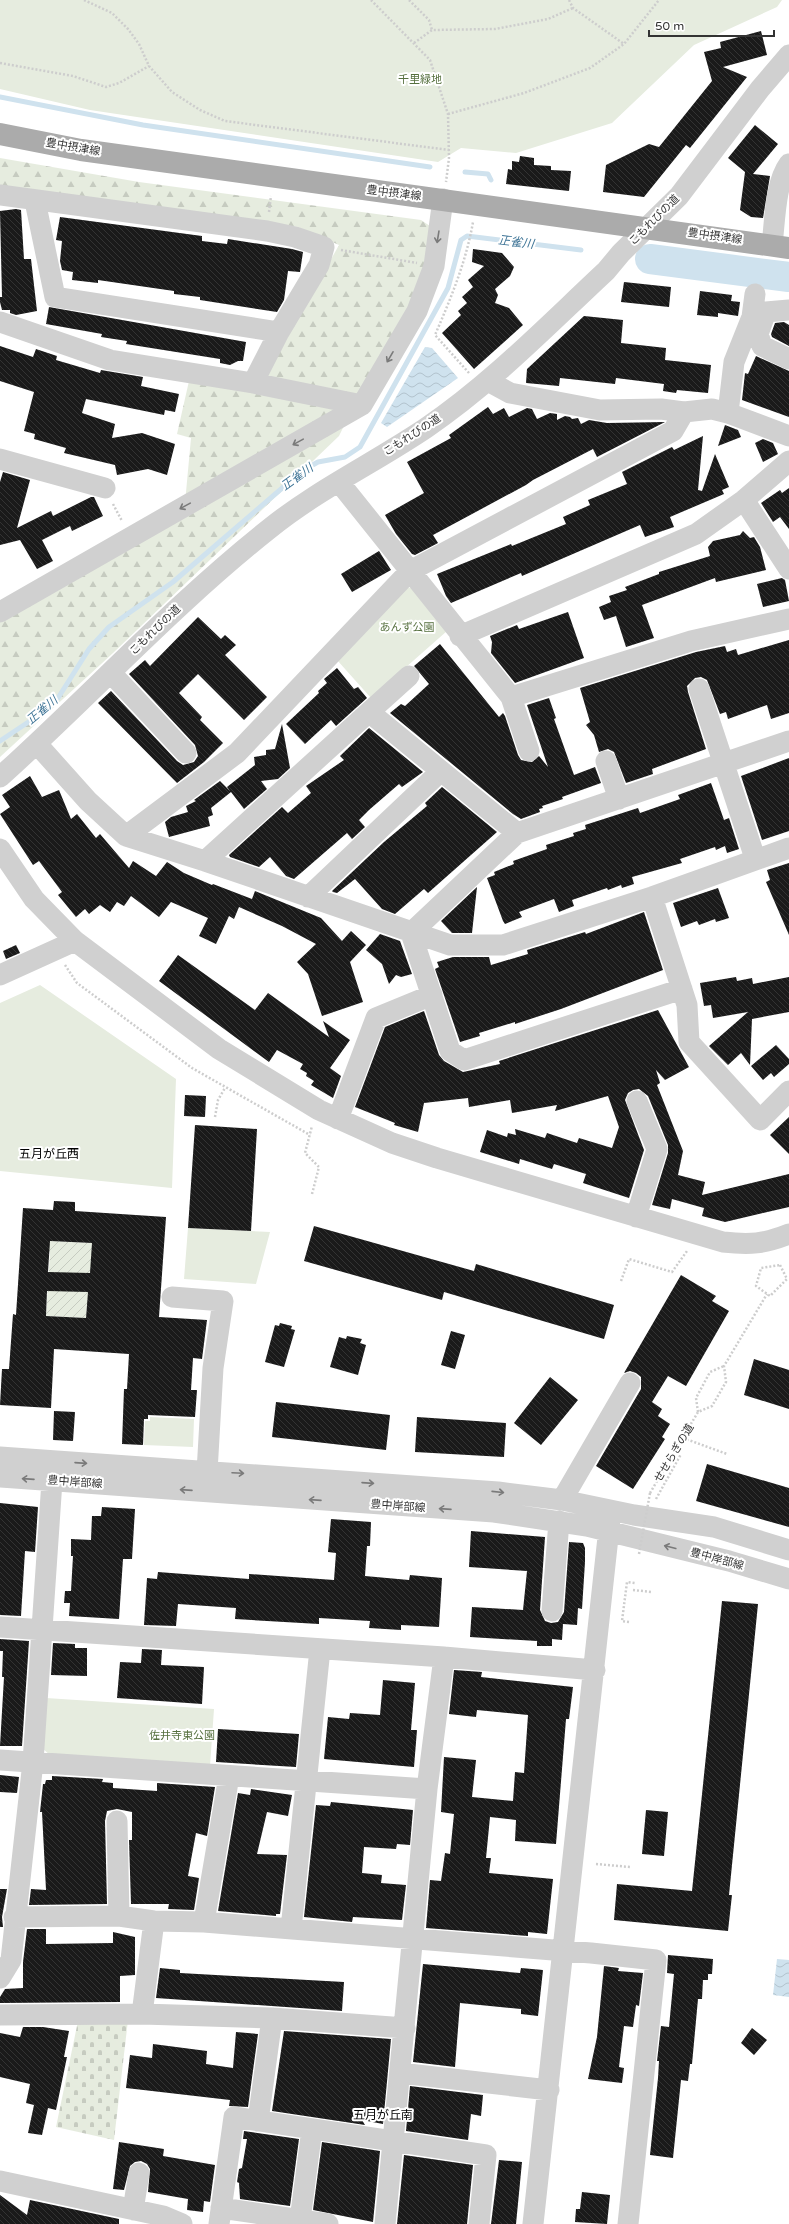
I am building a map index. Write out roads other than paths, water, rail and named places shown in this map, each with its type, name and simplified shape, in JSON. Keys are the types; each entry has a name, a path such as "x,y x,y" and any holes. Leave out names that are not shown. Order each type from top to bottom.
{"main road":[{"name":"豊中摂津線","path":"0,134 81,150 320,184 445,190 646,228 781,246"}],"street":[{"name":"こもれびの道","path":"0,778 224,566 270,528 339,482 426,428 606,271 646,228 679,196 760,89 789,55"},
{"path":"781,246 776,207 784,170 789,164"},
{"path":"0,612 362,405 417,311 434,266 445,190"},
{"path":"0,195 35,201 267,231 295,237 324,247 319,265 279,332 253,383"},
{"path":"35,201 55,297 279,332"},
{"path":"728,413 734,362 752,317 755,294"},
{"path":"789,310 766,312 758,334 762,346 789,358"},
{"path":"0,322 110,360 253,383 362,405"},
{"path":"480,380 510,393 600,410 661,409 684,412 712,409 728,413 789,436"},
{"path":"126,836 237,753 410,571 673,431 684,412"},
{"path":"0,459 105,488"},
{"path":"460,636 696,534 744,500 789,460"},
{"path":"339,482 460,636 511,697 529,751"},
{"path":"744,500 789,569"},
{"path":"511,697 691,641 789,619"},
{"path":"111,673 186,753"},
{"path":"205,861 409,676"},
{"path":"698,689 755,858"},
{"path":"369,712 440,772 517,833"},
{"path":"411,933 517,833 789,742"},
{"path":"37,744 88,801 126,836 205,861 411,933 450,945 503,945 652,897 755,858 789,848"},
{"path":"606,761 619,799"},
{"path":"308,897 440,772"},
{"path":"0,849 34,899 75,941 219,1049 269,1081 338,1119 392,1143 437,1158 723,1242 744,1245 766,1243 789,1234"},
{"path":"652,897 687,1005 689,1042 760,1120 789,1092"},
{"path":"411,933 450,1051 464,1060 682,989"},
{"path":"0,974 75,941"},
{"path":"338,1119 376,1018 432,995"},
{"path":"636,1217 657,1149 656,1128 637,1101"},
{"path":"172,1297 223,1301 213,1368 207,1472"},
{"path":"562,1500 630,1384"},
{"name":"豊中岸部線","path":"0,1457 53,1471 494,1512 559,1521 729,1561 789,1579"},
{"path":"0,1978 10,1960 6,1950 14,1918 33,1762 53,1471"},
{"name":"豊中岸部線","path":"0,1477 53,1471 207,1472 498,1492 562,1500 611,1510 714,1527 789,1550"},
{"path":"533,2224 595,1670 611,1510"},
{"path":"552,1611 559,1521"},
{"path":"0,1627 444,1657 595,1670"},
{"path":"291,1929 320,1649"},
{"path":"384,2224 414,1938 427,1789 444,1657"},
{"path":"0,1760 427,1789"},
{"path":"204,1922 229,1776"},
{"path":"117,1821 119,1916"},
{"path":"14,1918 119,1916 154,1921 204,1922 564,1950 656,1960 628,2224"},
{"path":"142,2014 154,1921"},
{"path":"0,2015 142,2014 272,2018 405,2028"},
{"path":"258,2121 272,2018"},
{"path":"400,2073 549,2090"},
{"path":"328,2224 300,2220 220,2216 234,2117 486,2155 479,2224"},
{"path":"300,2220 312,2129"},
{"path":"133,2210 139,2173"},
{"path":"0,2182 163,2216 182,2224"}],"water":[{"path":"425,347 432,348 458,378 387,427 381,423"},
{"path":"777,1959 789,1960 789,1997 773,1995"}],"waterway":[{"path":"0,97 143,125 430,167"},
{"path":"465,172 488,174 491,180"},
{"name":"正雀川","path":"0,741 42,713 58,698 89,649 109,627 173,582 302,471 318,462 345,457 360,447 448,288 461,240 467,236 581,250"},
{"name":"正雀川","path":"650,259 789,277"}],"district":[{"name":"五月が丘西","path":"49,1154"},
{"name":"五月が丘南","path":"383,2115"}],"park label":[{"name":"千里緑地","path":"420,79"},
{"name":"あんず公園","path":"407,627"},
{"name":"佐井寺東公園","path":"182,1735"}]}
